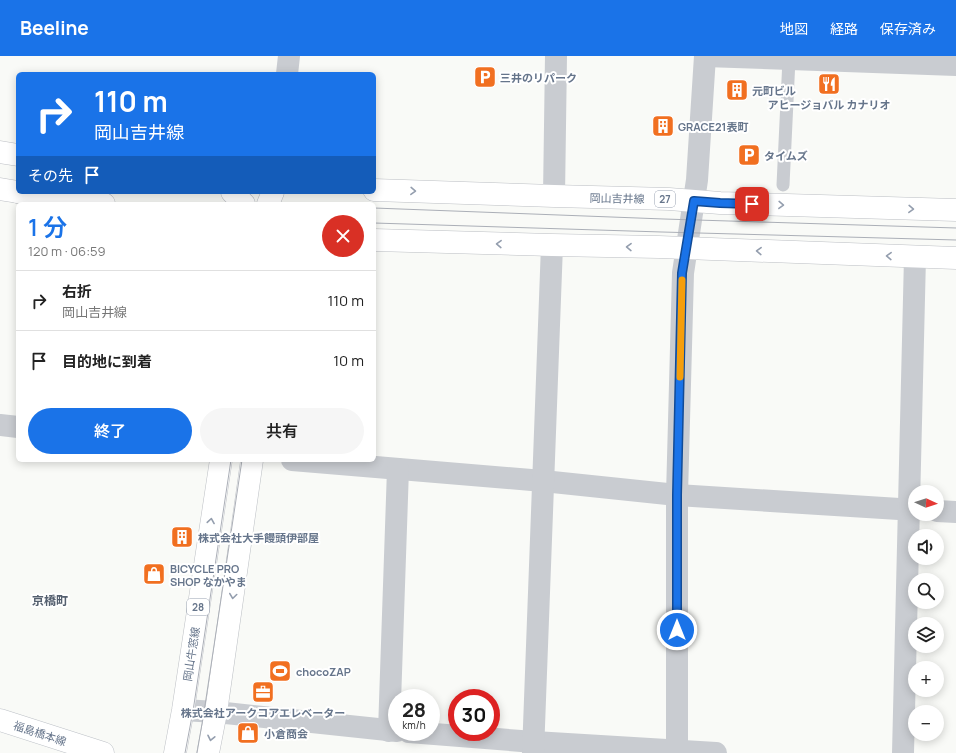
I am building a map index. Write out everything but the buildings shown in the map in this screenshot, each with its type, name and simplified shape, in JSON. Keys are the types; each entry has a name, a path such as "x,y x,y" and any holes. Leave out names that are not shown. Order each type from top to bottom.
{"main road":[{"path":"0,152 16,155"},
{"path":"0,189 16,192"},
{"name":"岡山吉井線","path":"376,190 669,199 728,204 956,210"},
{"path":"32,194 90,202"},
{"path":"234,194 242,202"},
{"path":"376,240 686,248 956,258"},
{"name":"岡山牛窓線","path":"175,753 221,462"},
{"path":"208,753 216,712 252,462"},
{"name":"福島橋本線","path":"0,720 103,753"}],"street":[{"path":"287,72 289,56"},
{"path":"554,196 556,56"},
{"path":"677,752 677,495 682,273 697,180 705,56 956,65"},
{"path":"533,747 552,245"},
{"path":"912,485 915,257"},
{"path":"0,425 16,427"},
{"path":"316,462 542,481 677,495 908,510"},
{"path":"398,469 398,689"},
{"path":"944,511 956,512"},
{"path":"903,753 912,521"},
{"path":"182,710 216,712 388,730"},
{"path":"440,736 533,747 716,753"}],"lane":[{"path":"783,185 792,58"}],"tram line":[{"path":"376,208 956,228"},
{"path":"376,223 956,240"},
{"path":"185,753 193,711 231,462"},
{"path":"197,753 242,462"}],"slow traffic":[{"path":"680,377 682,280"}],"place":[{"name":"三井のリパーク","path":"485,77"},
{"name":"アヒージョバル カナリオ","path":"829,84"},
{"name":"元町ビル","path":"737,90"},
{"name":"GRACE21表町","path":"663,126"},
{"name":"タイムズ","path":"749,155"},
{"name":"株式会社大手饅頭伊部屋","path":"182,537"},
{"name":"BICYCLE PRO SHOP なかやま","path":"154,574"},
{"name":"chocoZAP","path":"280,671"},
{"name":"株式会社アークコアエレベーター","path":"263,692"},
{"name":"小倉商会","path":"248,733"}],"district":[{"name":"京橋町","path":"50,600"}],"route":[{"path":"677,630 677,495 682,273 694,201 752,204"}]}
